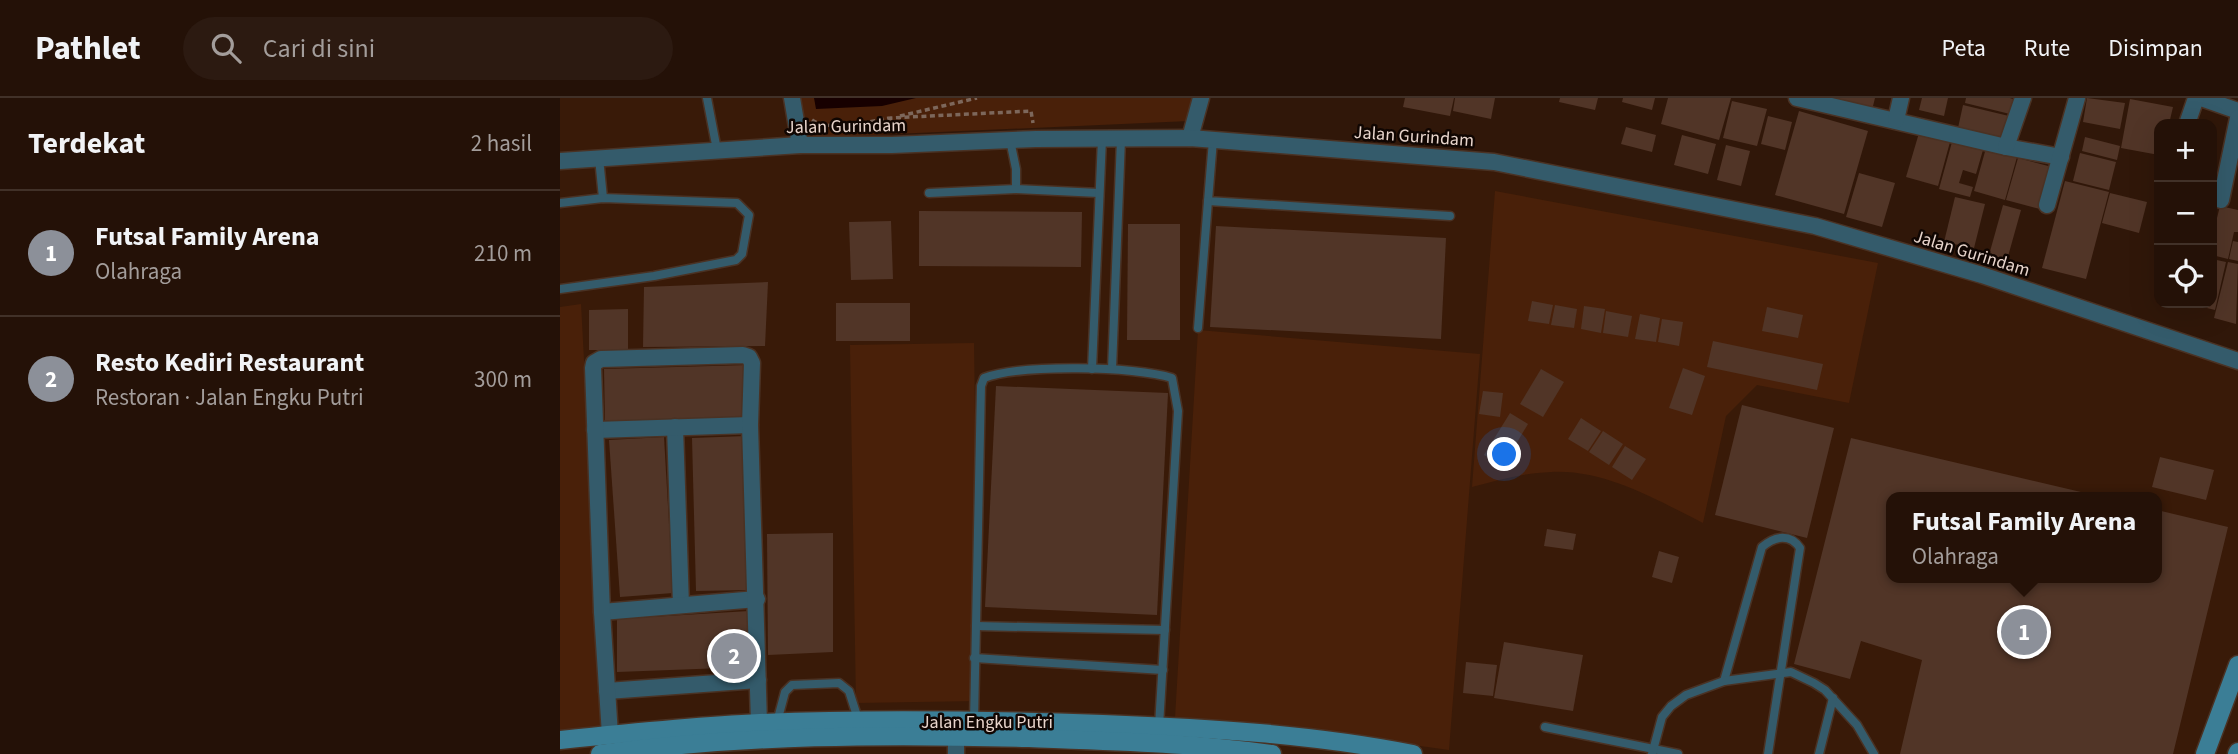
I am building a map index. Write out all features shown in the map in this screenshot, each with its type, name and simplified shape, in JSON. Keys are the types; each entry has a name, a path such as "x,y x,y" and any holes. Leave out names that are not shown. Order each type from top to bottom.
{"main road":[{"path":"2205,754 2238,664"},
{"name":"Jalan Engku Putri","path":"560,740 768,723 974,721 1159,726 1253,732 1413,754"},
{"name":"Jalan Engku Putri","path":"600,754 744,739 932,735 956,745 1272,754"}],"street":[{"path":"792,98 800,145"},
{"path":"1190,138 1201,98"},
{"path":"1797,98 2006,147 2061,157"},
{"path":"1896,120 1901,98"},
{"path":"2006,147 2023,98"},
{"path":"2047,205 2077,98"},
{"path":"2189,119 2198,98 2238,111"},
{"path":"2217,194 2238,118"},
{"name":"Jalan Gurindam","path":"560,160 800,145 1190,138 1494,162 1815,226 1982,275 2238,360"},
{"path":"2217,198 2238,205"},
{"path":"610,735 602,612 593,368 594,363 601,359 746,356 752,363 750,425 758,680 768,723"},
{"path":"595,430 750,425"},
{"path":"675,428 681,605"},
{"path":"602,612 757,599"},
{"path":"607,691 758,680"}],"lane":[{"path":"707,98 717,150"},
{"path":"1092,369 1102,139"},
{"path":"1112,369 1121,139"},
{"path":"1010,140 1016,169 1016,189"},
{"path":"1198,328 1213,140"},
{"path":"599,158 603,198"},
{"path":"929,192 1016,189 1099,193"},
{"path":"560,203 603,198 737,203 749,215 742,254 731,261 654,276 560,289"},
{"path":"1208,201 1450,216"},
{"path":"974,721 981,386 984,378 1032,370 1112,369 1165,376 1172,378 1175,386 1178,411 1159,726"},
{"path":"1724,681 1762,547 1776,537 1796,541 1800,548 1768,754"},
{"path":"976,626 1165,630"},
{"path":"974,657 1163,670"},
{"path":"1653,751 1662,717 1686,695 1724,681 1791,672 1814,683 1833,698 1857,725 1874,754"},
{"path":"768,723 788,688 799,684 826,683 845,686 859,722"},
{"path":"1819,754 1833,698"},
{"path":"1545,727 1678,754"}],"path":[{"path":"820,125 859,124 977,98"},
{"path":"890,118 1031,111 1035,139"}],"shaded area":[{"path":"560,98 792,98 800,145 1190,138 1494,162 1815,226 2238,361 2238,754 560,754"},
{"path":"797,98 1195,98 1189,121 804,138"},
{"path":"814,98 916,98 882,106 816,109"},
{"path":"1495,191 1878,263 1849,403 1757,385 1726,416 1703,523 1649,496 1591,475 1571,472 1541,473 1472,487"},
{"path":"581,304 604,733 560,732 560,307"},
{"path":"1198,330 1480,354 1449,750 1313,731 1175,718"},
{"path":"974,343 979,701 856,703 850,345"}],"building":[{"path":"1405,98 1454,98 1450,116 1403,107"},
{"path":"1455,98 1495,98 1491,119 1453,111"},
{"path":"1560,98 1598,98 1595,110 1559,102"},
{"path":"1623,98 1655,98 1652,110 1622,102"},
{"path":"1668,98 1731,98 1719,140 1661,124"},
{"path":"1836,98 1875,98 1872,110 1835,101"},
{"path":"1922,98 1948,98 1944,116 1919,110"},
{"path":"1966,98 2013,99 2010,114 1965,103"},
{"path":"2087,98 2125,103 2120,129 2083,122"},
{"path":"2130,99 2173,107 2170,119 2154,119 2154,154 2121,148"},
{"path":"1732,101 1767,109 1757,146 1723,138"},
{"path":"1963,105 2009,116 2003,139 1958,128"},
{"path":"1799,111 1868,131 1844,214 1775,195"},
{"path":"1768,116 1792,122 1785,150 1761,144"},
{"path":"1626,127 1656,135 1652,152 1621,144"},
{"path":"1919,133 1950,142 1938,186 1906,177"},
{"path":"1682,135 1716,144 1708,174 1674,165"},
{"path":"2085,137 2120,146 2117,160 2082,151"},
{"path":"1952,142 1983,150 1976,174 1963,170 1959,183 1973,187 1970,197 1939,189"},
{"path":"1726,145 1750,151 1741,186 1717,180"},
{"path":"1986,148 2017,157 2005,200 1974,191"},
{"path":"2080,153 2116,162 2109,190 2073,181"},
{"path":"2018,158 2052,167 2040,209 2006,200"},
{"path":"1859,173 1895,183 1882,227 1846,217"},
{"path":"2065,181 2109,192 2086,279 2042,268"},
{"path":"2110,193 2147,202 2139,233 2102,223"},
{"path":"1955,197 1985,204 1974,248 1944,242"},
{"path":"2003,205 2021,210 2007,260 1989,255"},
{"path":"2220,206 2238,210 2238,232 2234,232 2228,259 2217,256 2217,218"},
{"path":"919,211 1082,212 1081,267 919,266"},
{"path":"891,221 893,279 851,280 849,222"},
{"path":"1128,224 1180,224 1180,340 1127,340"},
{"path":"1216,226 1446,238 1441,339 1210,327"},
{"path":"2233,241 2238,242 2238,261 2229,259"},
{"path":"2217,260 2226,262 2217,301"},
{"path":"2228,262 2238,264 2236,324 2214,318"},
{"path":"768,282 765,346 643,347 644,287"},
{"path":"1532,301 1553,305 1549,324 1528,321"},
{"path":"836,303 910,303 910,341 836,341"},
{"path":"1555,305 1577,309 1574,328 1551,325"},
{"path":"1584,306 1605,309 1601,333 1581,329"},
{"path":"1767,307 1803,315 1798,338 1762,331"},
{"path":"628,309 628,350 589,350 589,310"},
{"path":"1606,311 1632,316 1628,337 1603,333"},
{"path":"1640,314 1660,318 1656,342 1635,339"},
{"path":"1662,319 1683,322 1679,346 1658,342"},
{"path":"1713,341 1823,364 1817,390 1707,367"},
{"path":"748,365 749,419 605,423 604,369"},
{"path":"1683,368 1705,376 1692,415 1669,408"},
{"path":"1541,369 1564,382 1543,417 1520,404"},
{"path":"996,386 1168,393 1157,615 985,607"},
{"path":"1483,391 1503,393 1500,417 1479,414"},
{"path":"1742,405 1834,428 1807,538 1715,515"},
{"path":"1510,413 1528,424 1503,466 1484,455"},
{"path":"1581,418 1601,431 1588,451 1568,439"},
{"path":"1603,431 1623,444 1609,465 1589,452"},
{"path":"746,436 750,590 696,591 692,438"},
{"path":"664,437 673,593 620,597 609,440"},
{"path":"1851,438 2081,492 1886,492 1886,583 2162,583 2162,511 2228,527 2173,754 1900,754 1922,660 1861,641 1850,679 1794,664"},
{"path":"1625,446 1646,459 1632,480 1612,467"},
{"path":"2160,457 2214,470 2206,500 2152,487"},
{"path":"1547,529 1576,534 1573,550 1544,546"},
{"path":"833,533 833,652 768,655 767,534"},
{"path":"1659,551 1679,557 1672,583 1652,577"},
{"path":"749,611 750,667 617,672 617,619"},
{"path":"1504,642 1583,655 1573,711 1494,698"},
{"path":"1466,662 1497,665 1493,696 1463,693"}],"place":[{"name":"Futsal Family Arena","path":"2024,632"},
{"name":"Resto Kediri Restaurant","path":"734,656"}]}
